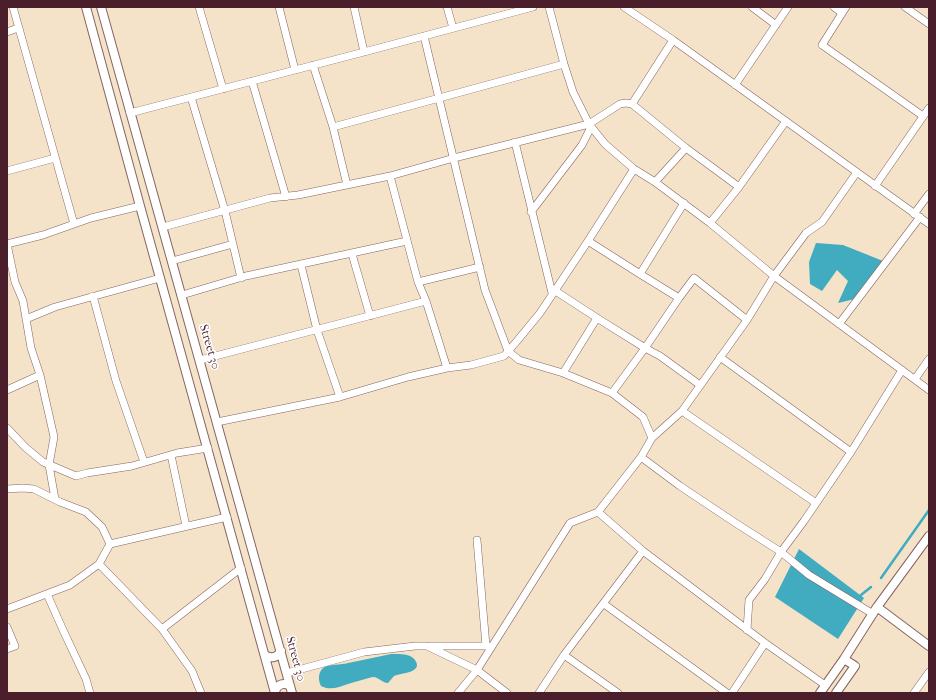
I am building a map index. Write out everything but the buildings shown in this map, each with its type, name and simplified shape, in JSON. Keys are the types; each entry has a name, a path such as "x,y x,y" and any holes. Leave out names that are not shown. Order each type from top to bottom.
{"street":[{"path":"13,7 74,224"},
{"path":"86,7 275,692"},
{"name":"Street 30","path":"101,7 291,690"},
{"path":"199,7 223,89"},
{"path":"279,7 295,70"},
{"path":"354,7 364,52"},
{"path":"447,7 453,28"},
{"path":"130,113 533,7"},
{"path":"549,7 573,92 590,125 605,144 634,169 655,182 710,223 774,276 929,390"},
{"path":"624,7 673,40 929,224"},
{"path":"752,7 776,25"},
{"path":"735,85 788,7"},
{"path":"834,7 844,10 822,45 923,116"},
{"path":"905,7 929,24"},
{"path":"7,32 18,28"},
{"path":"424,36 485,290 508,351 520,360 563,373 612,394 643,417 652,438"},
{"path":"632,104 673,40"},
{"path":"333,127 564,64"},
{"path":"313,65 333,127 347,185"},
{"path":"252,81 286,197"},
{"path":"191,97 225,211 241,278"},
{"path":"163,227 270,198 298,195 390,176 514,142 590,125 620,104 626,103 632,104 686,148 739,187"},
{"path":"875,186 929,108"},
{"path":"710,223 739,187 786,121"},
{"path":"531,212 582,145 590,125"},
{"path":"514,142 553,292 660,356 700,385"},
{"path":"655,182 686,148"},
{"path":"7,171 55,158"},
{"path":"217,422 340,397 408,377 447,368 471,366 504,356 540,313 634,169"},
{"path":"458,693 477,670 489,646 570,523 598,512 641,457 652,438 682,411 748,320 774,276 806,233 822,222 857,172"},
{"path":"390,176 418,282 426,301 447,368"},
{"path":"839,324 917,216 929,194"},
{"path":"640,274 684,203"},
{"path":"55,499 49,465 54,437 40,375 31,348 23,301 15,282 7,244 43,235 91,218 140,206"},
{"path":"182,295 241,278 407,241"},
{"path":"588,241 679,298"},
{"path":"172,261 233,244"},
{"path":"352,254 370,316"},
{"path":"301,265 317,330 340,397"},
{"path":"418,282 480,267"},
{"path":"26,319 55,307 160,278"},
{"path":"612,394 694,278 748,320"},
{"path":"93,296 116,380 144,462"},
{"path":"200,360 426,301"},
{"path":"563,373 597,318"},
{"path":"720,357 850,452"},
{"path":"915,379 929,359"},
{"path":"747,630 749,600 765,579 781,552 850,452 902,370"},
{"path":"7,390 40,375"},
{"path":"682,411 816,503"},
{"path":"7,429 42,462 76,476 132,466 171,455 208,448"},
{"path":"171,455 186,526"},
{"path":"641,457 680,486 781,552 809,575 875,611 929,646"},
{"path":"7,490 23,488 34,489 86,512 102,527 110,544"},
{"path":"598,512 643,551 747,630 825,685"},
{"path":"7,609 70,585 99,564 110,544 226,517"},
{"path":"820,693 875,611 929,536"},
{"path":"477,540 489,646"},
{"path":"538,693 564,655 643,551"},
{"path":"99,564 162,629 192,671 201,693"},
{"path":"162,629 241,568"},
{"path":"47,594 86,679 90,693"},
{"path":"604,604 727,693"},
{"path":"7,627 15,646 7,649"},
{"path":"732,693 765,643"},
{"path":"287,673 364,652 416,646 489,646"},
{"path":"427,646 477,670 507,693"},
{"path":"265,655 268,657 276,657 281,651"},
{"path":"564,655 618,693"},
{"path":"836,693 855,666 844,659"},
{"path":"914,693 929,672"},
{"path":"275,692 279,685 286,684 291,690"}],"water":[{"path":"816,243 843,245 883,261 859,298 838,303 848,281 837,270 822,291 810,284 809,262"},
{"path":"799,549 864,598 838,639 775,597"},
{"path":"391,654 404,654 410,656 417,664 416,668 410,672 394,676 388,683 373,677 334,688 321,686 319,674 323,668"}],"waterway":[{"path":"881,578 929,510"},
{"path":"861,595 871,587"}]}
